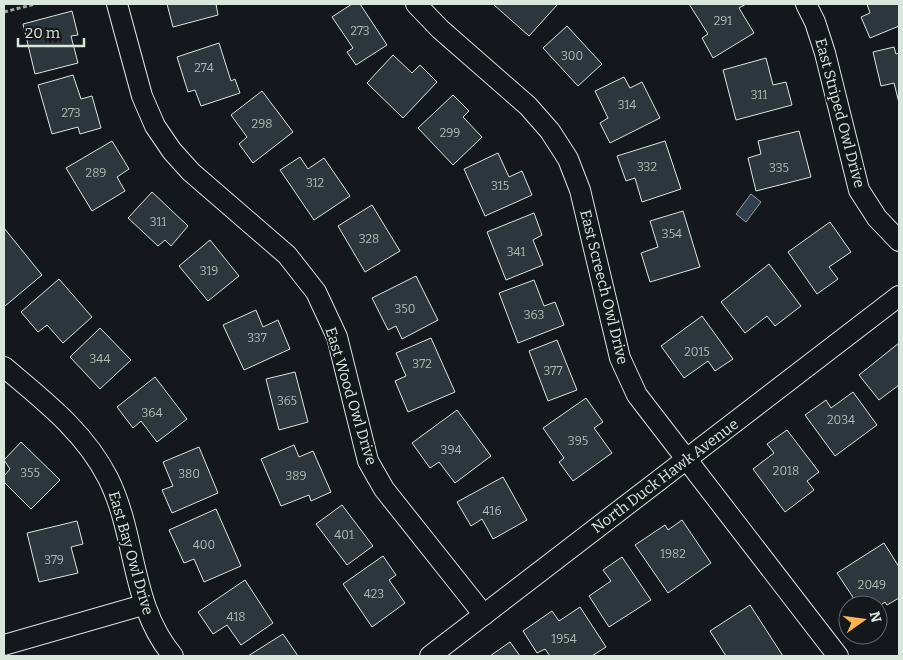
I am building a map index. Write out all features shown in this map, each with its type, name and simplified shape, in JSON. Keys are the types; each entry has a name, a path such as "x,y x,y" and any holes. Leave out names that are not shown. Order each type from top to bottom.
{"street":[{"name":"East Wood Owl Drive","path":"117,4 142,96 156,126 172,150 191,172 287,255 316,292 337,337 368,462 384,489 484,615"},
{"name":"East Screech Owl Drive","path":"416,4 440,29 528,106 550,131 568,160 580,190 620,358 637,395 838,656"},
{"name":"East Striped Owl Drive","path":"806,4 815,22 825,53 859,190 877,218 899,241"},
{"name":"North Duck Hawk Avenue","path":"430,656 899,296"},
{"name":"East Bay Owl Drive","path":"4,367 65,420 93,452 108,479 122,517 143,605 161,642 173,656"},
{"path":"4,645 143,605"}],"path":[{"path":"4,12 35,4"}],"water":[{"path":"751,194 761,202 746,222 736,214"}],"building":[{"path":"167,4 216,4 218,15 173,27"},
{"path":"352,4 360,4 387,45 356,65 347,52 353,48 332,17"},
{"path":"493,4 558,4 529,36"},
{"path":"689,4 746,4 739,8 754,33 713,58 702,38 708,34"},
{"path":"867,4 899,4 899,26 870,38 861,17 870,13"},
{"path":"72,11 78,35 71,36 78,63 35,74 23,24"},
{"path":"567,26 602,64 578,86 543,48"},
{"path":"219,43 231,81 235,79 240,93 201,106 195,90 188,92 177,57"},
{"path":"894,47 896,54 899,53 899,103 894,83 881,86 873,52"},
{"path":"393,55 412,73 420,65 437,82 403,118 367,83"},
{"path":"766,58 773,85 786,82 792,105 736,120 723,70"},
{"path":"73,75 81,99 92,96 101,128 80,134 78,127 52,134 38,85"},
{"path":"624,77 630,88 642,82 660,118 610,143 600,123 608,118 595,91"},
{"path":"262,91 293,132 253,163 239,144 247,137 231,115"},
{"path":"453,95 469,111 463,117 482,137 453,165 418,128"},
{"path":"799,131 811,177 756,191 748,158 761,154 758,141"},
{"path":"112,141 129,169 117,177 125,191 92,211 66,168"},
{"path":"665,141 681,189 642,202 635,178 626,181 617,156"},
{"path":"498,153 509,177 522,171 532,195 485,216 464,169"},
{"path":"300,157 308,169 324,158 350,196 314,220 280,170"},
{"path":"152,192 188,226 171,246 165,240 158,246 128,218"},
{"path":"372,205 400,251 365,272 338,226"},
{"path":"683,211 700,267 650,282 641,253 658,247 650,221"},
{"path":"534,213 542,235 533,240 543,265 506,280 487,232"},
{"path":"830,222 851,252 829,267 838,279 817,294 788,252"},
{"path":"4,228 42,275 5,306 4,304"},
{"path":"210,240 239,276 208,301 179,266"},
{"path":"769,264 801,306 775,326 767,316 745,333 721,302"},
{"path":"416,276 438,320 402,339 396,326 388,330 372,298"},
{"path":"59,279 92,317 63,343 47,325 38,332 21,312"},
{"path":"534,280 544,306 555,302 564,325 518,343 499,293"},
{"path":"256,310 263,327 278,320 290,349 244,370 223,325"},
{"path":"702,316 733,359 715,371 708,361 684,378 661,346"},
{"path":"100,328 131,360 100,389 70,357"},
{"path":"431,338 455,392 408,412 395,381 406,376 396,353"},
{"path":"557,340 577,390 548,401 529,351"},
{"path":"899,343 899,385 879,400 859,375"},
{"path":"295,372 308,422 279,430 266,379"},
{"path":"155,377 187,419 157,442 141,421 133,428 117,407"},
{"path":"853,392 877,425 835,456 805,415 826,400 831,408"},
{"path":"586,398 603,422 594,428 612,453 573,481 559,462 564,458 543,428"},
{"path":"457,410 491,456 455,483 439,462 430,468 412,443"},
{"path":"787,430 819,472 807,481 814,490 785,512 753,469 774,453 767,444"},
{"path":"21,442 60,480 31,509 4,482 4,476 10,469 4,460"},
{"path":"294,445 299,457 313,451 331,492 311,501 309,495 281,506 261,459"},
{"path":"199,447 218,493 172,513 162,490 173,486 163,462"},
{"path":"503,477 527,520 493,539 482,519 471,526 457,502"},
{"path":"342,505 373,546 347,565 316,524"},
{"path":"216,509 241,566 204,582 194,559 184,563 169,530"},
{"path":"682,520 711,563 668,593 635,545 665,525 668,530"},
{"path":"77,521 83,544 71,547 78,573 39,582 27,533"},
{"path":"884,543 899,567 899,598 888,604 888,595 851,595 837,573"},
{"path":"383,556 396,575 389,580 405,603 372,627 343,584"},
{"path":"622,557 651,600 609,627 589,596 611,581 603,570"},
{"path":"245,580 273,623 241,645 227,625 213,634 198,612"},
{"path":"750,605 783,656 726,656 710,631"},
{"path":"580,607 606,647 592,656 550,656 545,649 537,653 523,631 552,611 559,621"},
{"path":"283,634 298,656 248,656"},
{"path":"510,642 520,656 490,656"}]}
